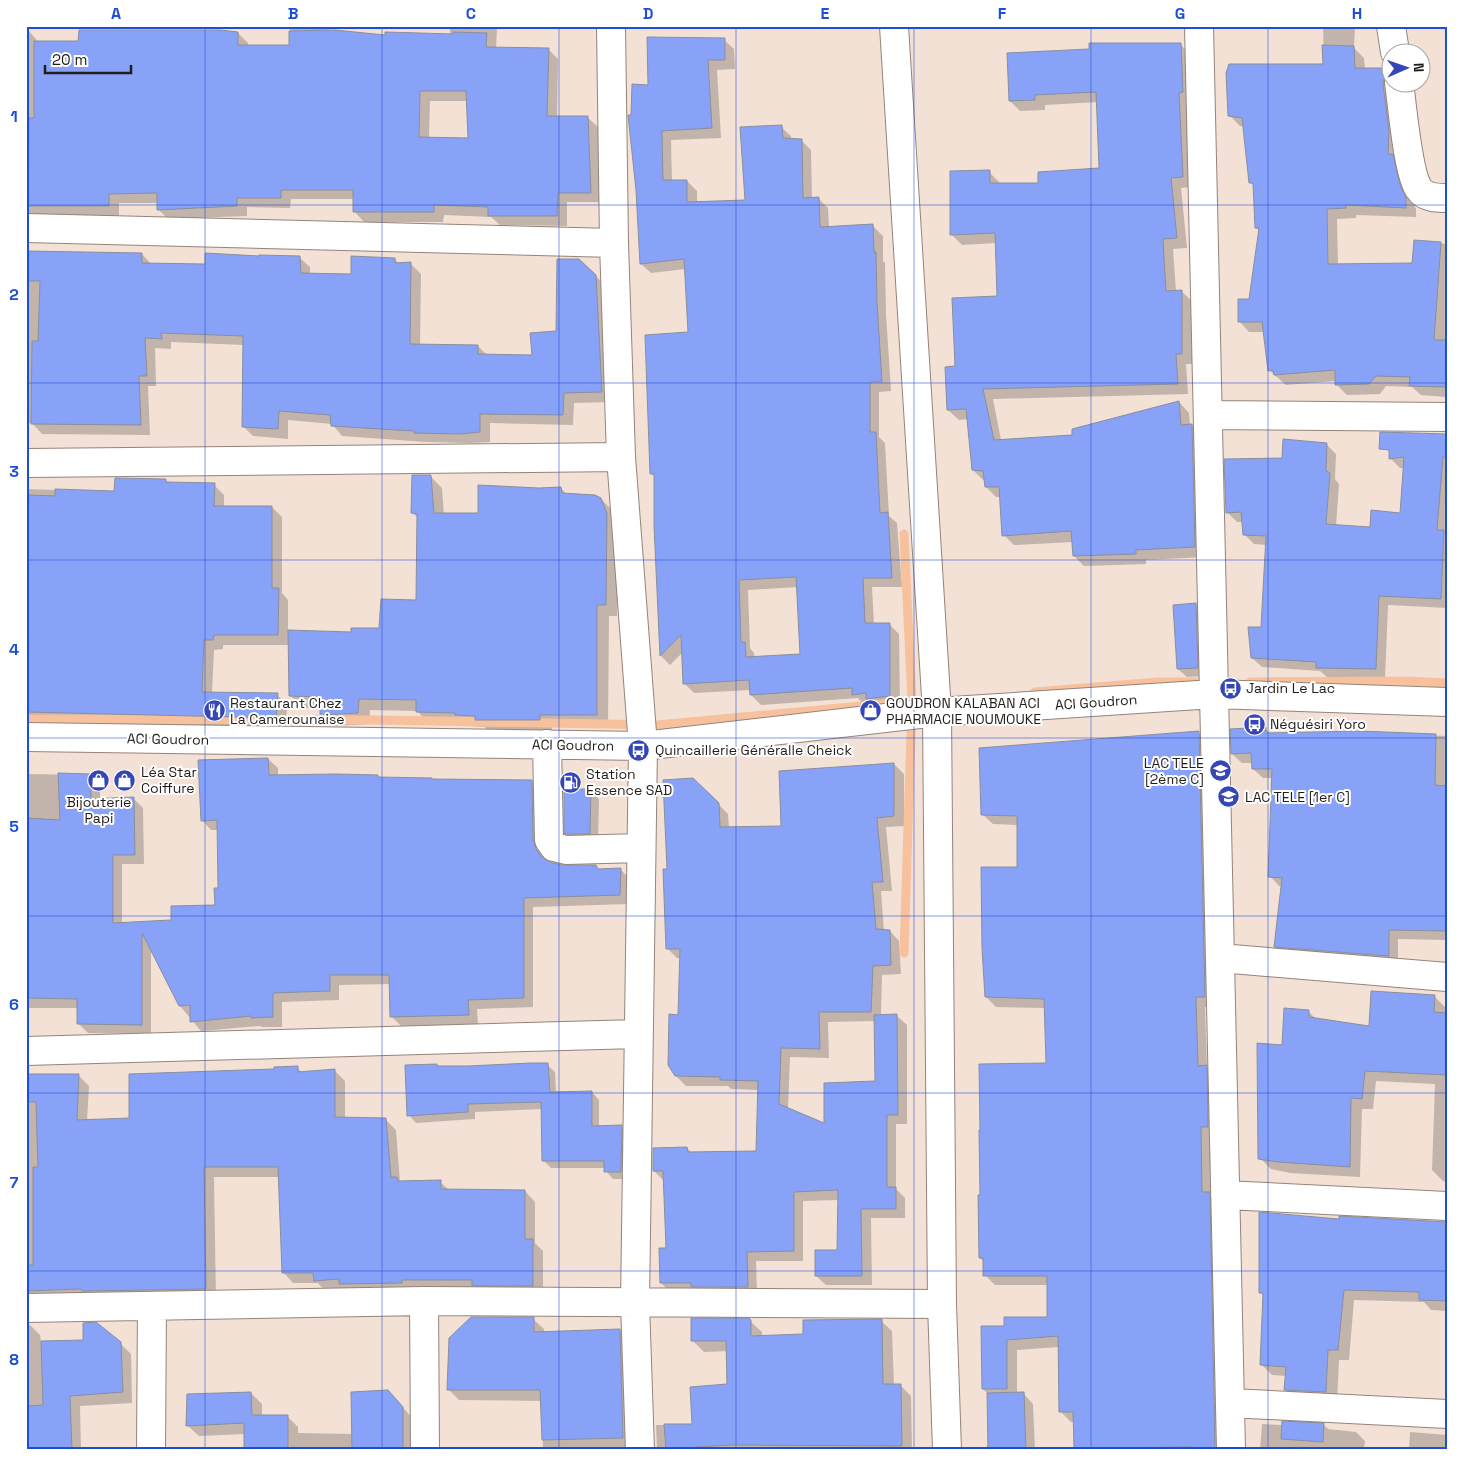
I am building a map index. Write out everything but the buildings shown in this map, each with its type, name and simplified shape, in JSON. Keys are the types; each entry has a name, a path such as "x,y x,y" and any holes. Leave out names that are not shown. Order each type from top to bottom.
{"street":[{"path":"611,26 614,243 621,457 643,746 635,1303 640,1450"},
{"path":"894,26 937,712 942,1304 947,1450"},
{"path":"1199,26 1231,1450"},
{"path":"1391,26 1393,42"},
{"path":"1401,92 1413,174 1419,189 1431,197 1447,198"},
{"path":"26,228 614,243"},
{"path":"1208,415 1447,417"},
{"path":"26,463 621,457"},
{"name":"ACI Goudron","path":"26,737 643,746 937,712 1214,694 1447,702"},
{"path":"547,744 549,840 554,847 566,850 641,848"},
{"path":"1220,958 1447,977"},
{"path":"26,1051 638,1034"},
{"path":"1225,1196 1447,1206"},
{"path":"26,1308 424,1301 942,1304"},
{"path":"424,1301 425,1450"},
{"path":"151,1450 152,1306"},
{"path":"1230,1403 1447,1414"}],"waterway":[{"path":"904,534 912,702 904,953"},
{"path":"1250,682 1407,681 1447,683"},
{"path":"1035,692 1158,682 1197,682"},
{"path":"26,719 377,720 657,725 905,702"}],"place":[{"name":"Jardin Le Lac","path":"1230,688"},
{"name":"Restaurant Chez La Camerounaise","path":"214,711"},
{"name":"GOUDRON KALABAN ACI PHARMACIE NOUMOUKE","path":"870,711"},
{"name":"Néguésiri Yoro","path":"1254,724"},
{"name":"Quincaillerie Généralle Cheick","path":"639,750"},
{"name":"LAC TELE [2ème C]","path":"1220,771"},
{"name":"Bijouterie Papi","path":"99,780"},
{"name":"Léa Star Coiffure","path":"125,780"},
{"name":"Station Essence SAD","path":"570,782"},
{"name":"LAC TELE [1er C]","path":"1229,797"}]}
